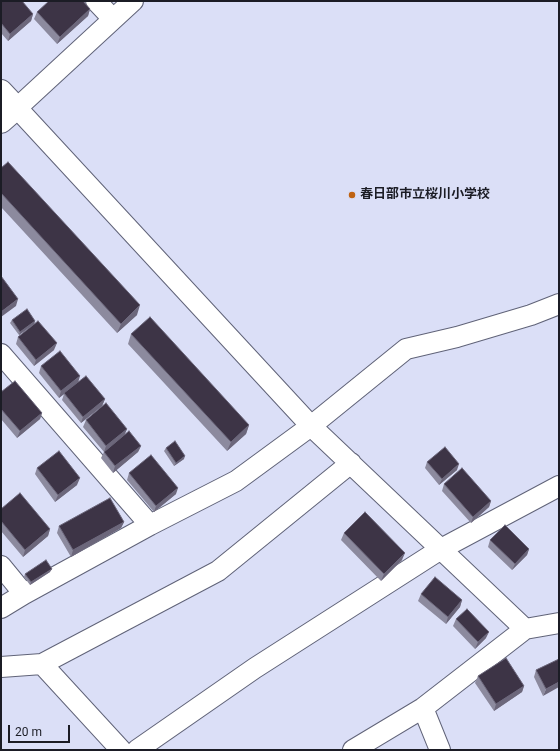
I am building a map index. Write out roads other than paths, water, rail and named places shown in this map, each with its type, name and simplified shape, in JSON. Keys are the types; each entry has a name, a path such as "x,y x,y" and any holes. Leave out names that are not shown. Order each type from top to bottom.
{"street":[{"path":"96,1 113,19"},
{"path":"9,115 133,1"},
{"path":"1,91 9,115 311,426 525,629"},
{"path":"1,608 150,525 236,481 311,426 406,349 457,337 531,315 559,304"},
{"path":"1,354 150,525"},
{"path":"1,667 42,664 218,571 351,463"},
{"path":"137,750 255,668 441,549 559,486"},
{"path":"1,566 24,594"},
{"path":"353,750 423,708 525,629 559,623"},
{"path":"42,664 121,750"},
{"path":"423,708 440,750"}],"place":[{"name":"春日部市立桜川小学校","path":"352,195"}]}
